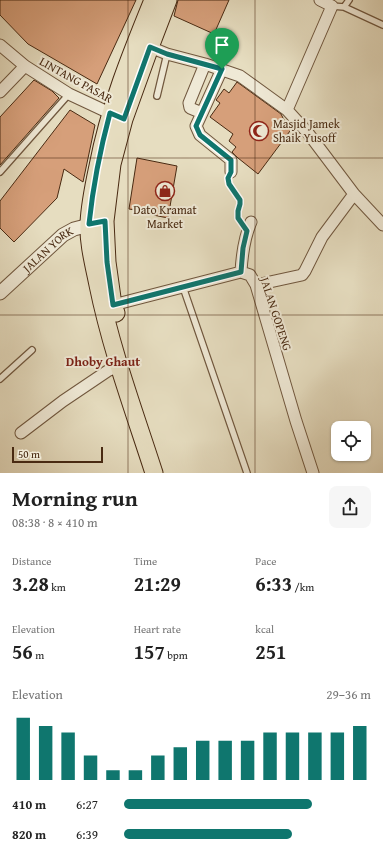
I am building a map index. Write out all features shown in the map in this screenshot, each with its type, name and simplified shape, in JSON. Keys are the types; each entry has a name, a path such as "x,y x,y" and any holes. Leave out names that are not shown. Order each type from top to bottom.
{"main road":[{"path":"153,0 124,73 117,116 112,164 97,223 92,258 101,300 120,366 154,473"},
{"path":"117,116 150,47 168,0"},
{"path":"97,223 107,262 113,305 167,473"}],"street":[{"path":"287,110 332,6 320,0"},
{"name":"LINTANG PASAR","path":"0,45 26,66 69,94 117,116"},
{"path":"150,47 167,54 222,69 240,76 287,110 308,133 354,194 383,225"},
{"path":"202,113 190,108 189,102 205,64"},
{"path":"0,92 26,66"},
{"path":"222,69 196,126 200,135 231,160 231,172"},
{"path":"256,285 302,275 322,237 354,194"},
{"name":"JALAN YORK","path":"0,293 63,236 74,229 97,223"},
{"path":"241,272 243,248 249,226"},
{"name":"JALAN GOPENG","path":"113,305 241,272 250,275 256,285 313,473"},
{"path":"21,434 63,401 109,370 120,366"}],"lane":[{"path":"344,7 349,0"},
{"path":"332,6 344,7 383,25"},
{"path":"157,96 167,54"},
{"path":"0,172 69,94"},
{"path":"183,287 246,473"},
{"path":"0,379 32,350"}],"path":[{"path":"231,172 228,178 229,184 240,200 238,218 249,226"}],"building":[{"path":"0,0 136,0 97,84 28,44 0,15"},
{"path":"178,0 229,0 214,34 174,16"},
{"path":"34,80 52,91 59,98 0,165 0,117"},
{"name":"Masjid Jamek Shaik Yusoff","path":"237,82 281,114 284,120 293,127 258,174 232,152 236,147 229,141 233,134 210,117 220,103 216,100 224,89 229,93"},
{"path":"70,110 95,125 83,182 64,169 57,198 14,242 0,228 0,201"},
{"path":"137,158 177,166 168,218 153,215 154,213 129,209"}],"place":[{"name":"Masjid Jamek Shaik Yusoff","path":"259,131"},
{"name":"Dato Kramat Market","path":"165,191"}],"district":[{"name":"Dhoby Ghaut","path":"103,361"}],"route":[{"path":"150,47 167,54 222,69 196,126 200,135 231,160 231,172 228,178 229,184 240,200 238,218 247,231 243,248 241,272 113,305 107,262 105,221 89,224 92,194 110,113 124,119 150,47"}]}
